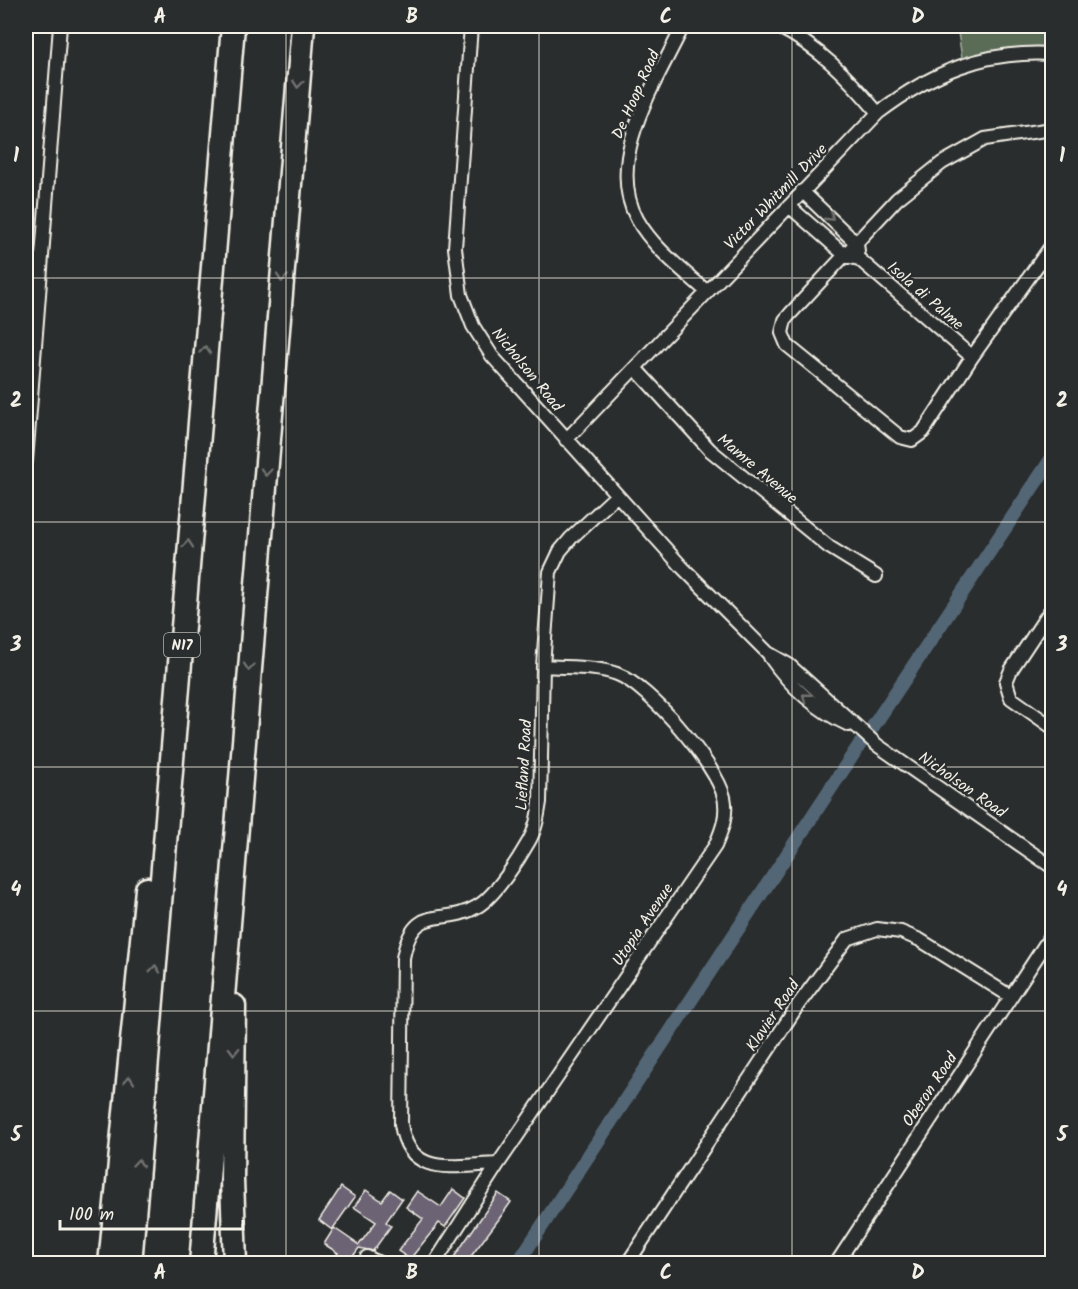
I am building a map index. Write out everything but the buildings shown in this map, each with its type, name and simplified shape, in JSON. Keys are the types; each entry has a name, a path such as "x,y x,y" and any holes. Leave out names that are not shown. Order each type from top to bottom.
{"highway":[{"name":"N17","path":"130,1263 232,26"},
{"path":"201,1263 303,26"},
{"path":"110,1263 164,718 177,607 185,584"},
{"path":"235,1263 232,1179 236,825"}],"street":[{"path":"26,461 60,26"},
{"name":"Nicholson Road","path":"471,26 455,248 461,295 473,326 492,356 689,575 768,653 793,687 828,714 855,727 1053,867"},
{"name":"De Hoop Road","path":"683,26 629,144 627,185 637,219 648,234 707,292"},
{"path":"777,26 812,45 830,60 878,113"},
{"name":"Victor Whitmill Drive","path":"566,440 802,190 878,113 923,81 964,64 1008,54 1053,54"},
{"path":"1053,129 1009,135 973,144 913,184 790,314 782,327 782,333 787,345 900,437 912,440 923,432 972,357 1053,245"},
{"path":"802,190 857,244 859,259"},
{"name":"Isola di Palme","path":"789,206 846,256 859,259 972,357"},
{"path":"26,275 40,276"},
{"name":"Mamre Avenue","path":"635,368 710,450 829,548 876,576"},
{"name":"Liefland Road","path":"498,1164 424,1163 410,1152 404,1140 401,1124 403,958 406,940 412,930 426,920 459,914 481,904 529,841 537,822 540,802 543,666 548,589 554,561 571,538 617,495"},
{"path":"1053,608 1011,670 1006,682 1011,698 1053,727"},
{"name":"Utopia Avenue","path":"434,1263 498,1164 715,846 726,812 719,781 708,761 634,683 609,671 543,666"},
{"name":"Klavier Road","path":"627,1263 798,1005 847,939 877,929 901,932 920,940 1010,996"},
{"name":"Oberon Road","path":"836,1263 1053,934"},
{"path":"367,1257 381,1263"}],"green space":[{"path":"957,26 1052,26 1052,56 1013,54 962,58"}],"waterway":[{"path":"872,728 1052,458"},
{"path":"517,1264 860,744"}]}
